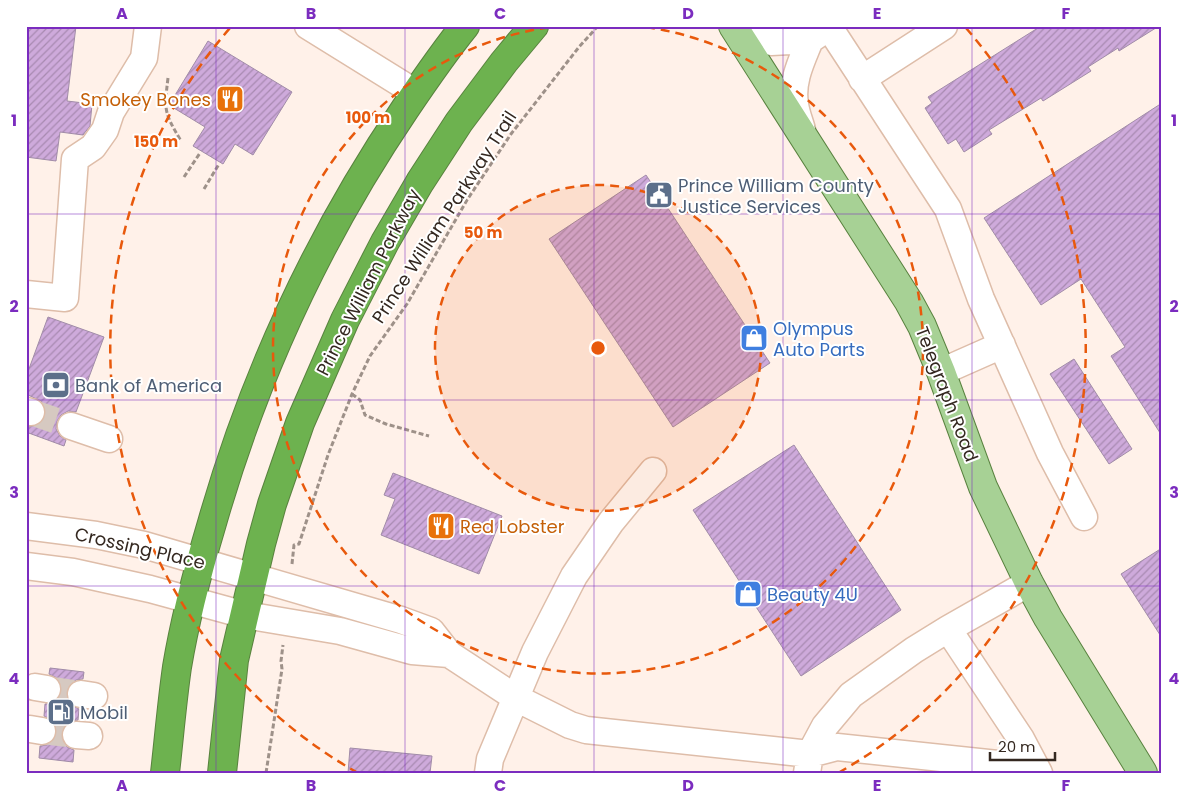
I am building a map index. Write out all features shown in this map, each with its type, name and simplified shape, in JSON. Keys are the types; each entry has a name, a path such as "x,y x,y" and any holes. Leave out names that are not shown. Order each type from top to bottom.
{"highway":[{"path":"165,773 178,666 192,600 220,493 246,417 277,340 309,272 343,207 381,144 464,26"},
{"name":"Prince William Parkway","path":"222,773 234,660 272,504 300,423 349,311 385,242 420,182 458,122 534,26"}],"main road":[{"name":"Telegraph Road","path":"733,26 909,302 922,326 941,372 983,487 1029,583 1053,626 1143,773"}],"street":[{"path":"26,294 65,298 75,159 94,147 105,130 111,112 144,58 148,26"},
{"path":"308,26 416,93"},
{"path":"733,26 757,40 771,42 810,40 829,27 948,209 981,299 1050,453 1084,517"},
{"path":"862,79 944,26"},
{"path":"804,137 795,103 794,89 799,68 810,40"},
{"path":"941,372 1002,345"},
{"path":"71,426 109,438"},
{"path":"488,773 490,759 535,652 574,576 611,522 653,471"},
{"name":"Crossing Place","path":"26,526 96,535 144,545 401,620 430,631 449,654"},
{"path":"26,566 81,574 245,614 340,631 412,651 449,654 516,698 570,725 586,730 809,763 837,747 1038,770"},
{"path":"809,763 825,726 851,695 914,650 1029,583"},
{"path":"948,629 1021,739 1038,770"}],"path":[{"name":"Prince William Parkway Trail","path":"294,545 300,544 328,454 352,394 370,356 407,304 467,200 492,162 537,100 598,26"},
{"path":"168,78 165,108 168,118 181,141"},
{"path":"184,178 200,152"},
{"path":"204,189 219,164"},
{"path":"352,394 360,400 365,414 386,424 429,436"},
{"path":"266,773 282,669 281,661"}],"building":[{"path":"26,26 76,26 67,101 92,104 90,126 83,135 60,132 56,161 26,157"},
{"path":"1041,26 1159,26 1119,51 1118,48 1088,67 1091,71 1043,101 1041,98 989,130 992,134 964,152 956,139 948,144 925,108 932,103 928,97"},
{"name":"Smokey Bones","path":"208,41 292,92 253,155 235,144 223,164 193,146 205,127 169,105"},
{"path":"1162,103 1162,436 1111,356 1125,347 1081,279 1041,305 984,218"},
{"path":"646,175 770,363 673,427 549,239"},
{"name":"Bank of America","path":"48,317 104,337 76,412 68,411 61,415 57,421 56,429 60,436 66,440 64,446 26,432 26,426 36,426 43,422 46,414 45,407 41,401 26,394 26,377"},
{"path":"1074,359 1132,449 1109,464 1050,374"},
{"path":"794,445 901,610 801,676 693,510"},
{"name":"Red Lobster","path":"393,473 502,516 479,574 381,535 395,499 384,495"},
{"path":"1162,548 1162,638 1121,574"},
{"path":"50,668 84,672 83,679 76,680 70,684 66,692 67,700 71,705 79,709 78,720 69,722 63,727 61,733 63,742 67,747 74,750 73,762 39,758 40,746 47,745 53,741 57,733 56,726 52,720 44,716 45,704 53,703 58,699 62,691 61,684 57,678 49,674"},
{"path":"350,748 432,756 430,773 348,773"}],"tunnel":[{"path":"31,412 71,426"},
{"path":"47,689 81,694"},
{"path":"42,731 76,735"}],"place":[{"name":"Smokey Bones","path":"230,99"},
{"name":"Prince William County Justice Services","path":"659,195"},
{"name":"Olympus Auto Parts","path":"754,338"},
{"name":"Bank of America","path":"56,385"},
{"name":"Red Lobster","path":"441,526"},
{"name":"Beauty 4U","path":"748,594"},
{"name":"Mobil","path":"61,712"}]}
